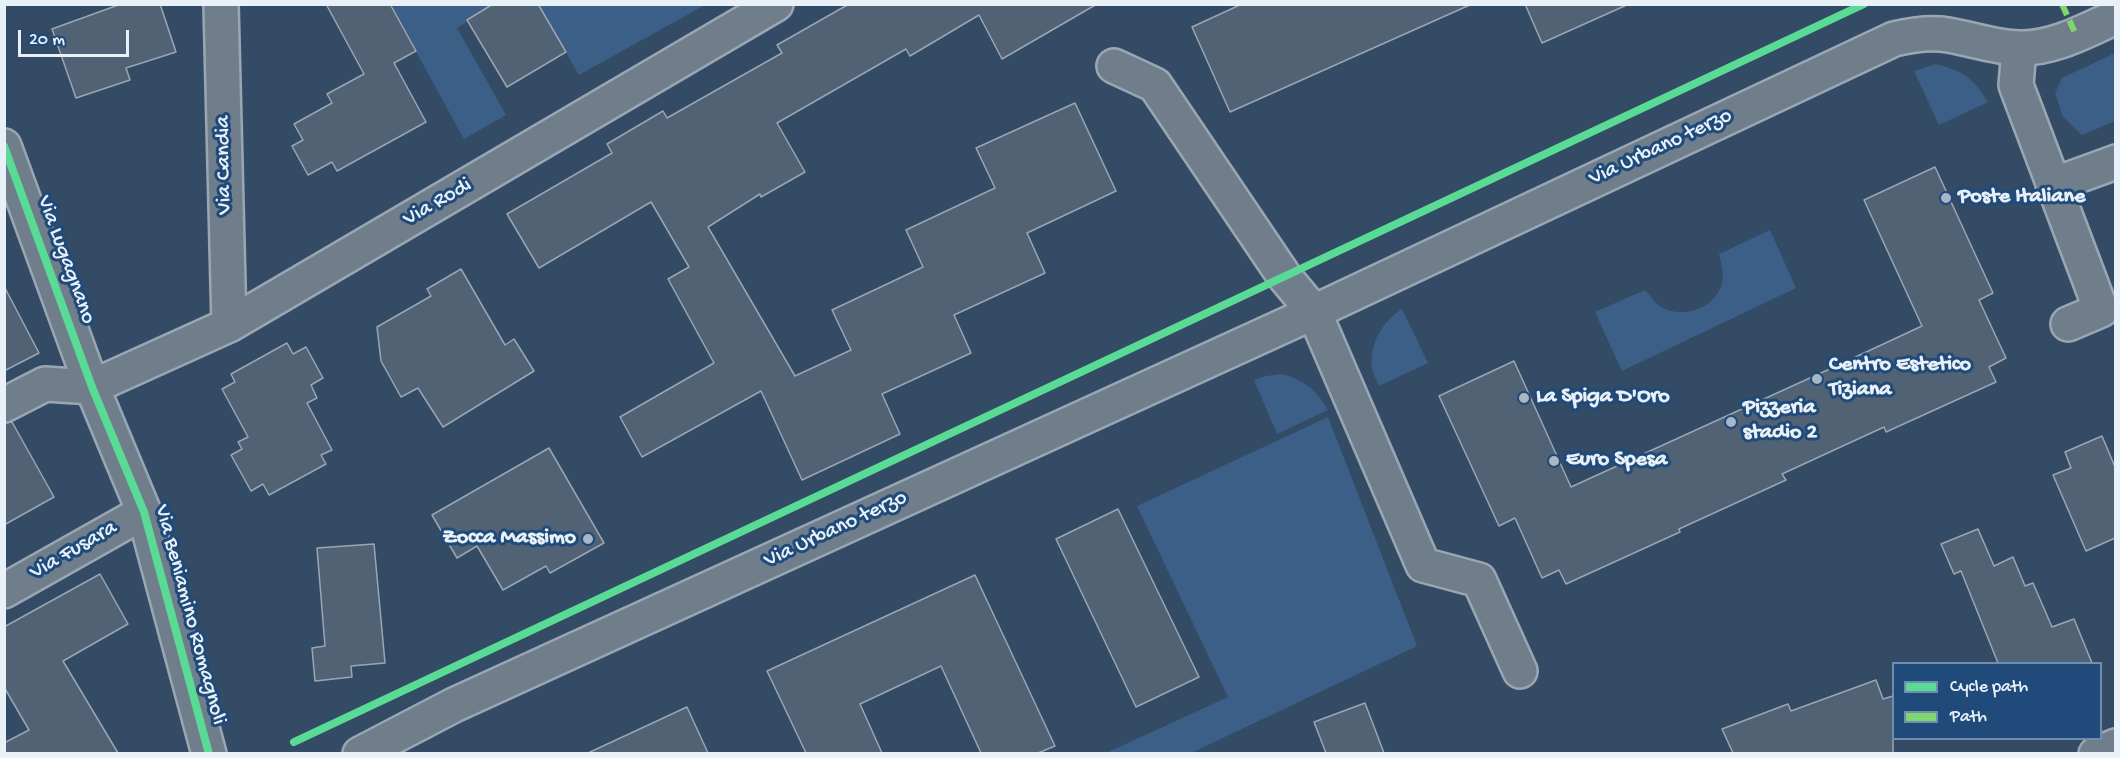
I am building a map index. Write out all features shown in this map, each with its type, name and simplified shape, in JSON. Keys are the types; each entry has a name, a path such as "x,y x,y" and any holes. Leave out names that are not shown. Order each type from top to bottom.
{"street":[{"name":"Via Candia","path":"221,4 229,325"},
{"name":"Via Rodi","path":"92,387 229,325 776,4"},
{"name":"Via Urbano terzo","path":"360,753 454,705 1314,312 1894,39 1912,35 1946,34 2019,49 2076,35 2115,17"},
{"path":"2019,49 2016,85 2101,310 2068,324"},
{"path":"1114,66 1155,86 1284,276 1314,312 1423,565 1479,580 1520,671"},
{"name":"Via Lugagnano","path":"4,146 92,387"},
{"path":"2053,185 2115,162"},
{"path":"4,405 45,384 92,387"},
{"name":"Via Beniamino Romagnoli","path":"92,387 144,512 209,753"},
{"name":"Via Fusara","path":"4,591 144,512"},
{"path":"2096,753 2115,746"}],"shaded area":[{"path":"393,5 495,5 457,28 506,115 464,139 402,26 394,30"},
{"path":"538,5 705,5 579,75"},
{"path":"2115,53 2115,121 2082,135 2063,117 2055,93 2062,78"},
{"path":"1935,64 1953,69 1966,76 1977,86 1988,102 1939,125 1914,71"},
{"path":"1770,230 1796,288 1622,371 1595,312 1645,290 1661,307 1668,310 1685,312 1701,308 1714,298 1721,286 1723,272 1719,254"},
{"path":"1402,309 1428,363 1379,386 1372,368 1375,342 1383,326"},
{"path":"1283,374 1310,387 1328,410 1277,434 1254,380"},
{"path":"1328,417 1417,646 1191,753 1106,753 1228,697 1137,506"}],"building":[{"path":"121,4 160,4 176,52 126,68 130,80 76,98 52,29"},
{"path":"326,4 390,4 416,51 394,63 426,122 337,171 332,162 308,175 292,146 303,140 294,124 332,103 327,94 364,74"},
{"path":"493,4 538,4 566,52 507,87 467,20"},
{"path":"849,4 1097,4 1002,59 979,15 910,56 906,49 777,123 805,172 761,197 760,194 708,227 795,376 851,350 832,310 923,267 906,230 995,188 976,148 1075,103 1116,191 1027,233 1045,273 954,315 971,353 882,394 900,434 802,480 761,391 642,457 620,417 714,363 668,279 689,267 651,202 539,268 507,214 612,153 607,144 663,111 667,118 782,53 777,45"},
{"path":"1242,4 1472,4 1230,112 1192,27"},
{"path":"1525,4 1629,4 1542,43"},
{"path":"1935,167 1993,293 1979,300 2006,358 1989,367 1996,382 1886,432 1884,427 1782,474 1786,480 1566,584 1559,570 1542,578 1515,518 1499,526 1439,396 1514,361 1571,487 1834,367 1922,326 1864,200"},
{"path":"461,269 505,345 514,339 534,371 443,427 418,388 401,397 381,361 377,327 431,296 427,289"},
{"path":"4,286 39,353 4,371"},
{"path":"287,343 293,354 306,347 323,378 311,385 317,398 307,403 332,450 321,455 326,464 269,495 263,484 251,491 231,455 242,449 238,442 248,437 222,389 235,382 231,374"},
{"path":"12,422 54,497 4,525 4,423"},
{"path":"2102,436 2115,467 2115,538 2086,551 2053,475 2071,468 2065,452"},
{"path":"549,448 604,543 550,573 546,566 503,590 477,546 457,558 432,515"},
{"path":"1118,509 1199,677 1136,707 1056,539"},
{"path":"1978,529 1994,566 2013,557 2025,586 2033,583 2052,627 2074,619 2092,662 1998,662 1961,571 1954,574 1941,544"},
{"path":"374,544 385,663 351,666 352,677 315,681 312,648 325,646 317,548"},
{"path":"100,574 128,624 63,661 118,753 4,753 4,743 29,730 4,687 4,627"},
{"path":"975,575 1055,746 1038,753 981,753 941,666 860,704 882,753 806,753 767,671"},
{"path":"1876,680 1883,699 1892,696 1893,753 1733,753 1722,729 1788,704 1791,711"},
{"path":"1365,703 1384,753 1326,753 1314,722"},
{"path":"687,707 708,753 588,753"}],"marked path":[{"path":"2062,4 2076,35"}],"cycle path":[{"path":"294,742 1864,4"},
{"path":"4,146 92,387 144,512 209,754"}],"place":[{"name":"Poste Italiane","path":"1946,198"},
{"name":"Centro Estetico Tiziana","path":"1817,379"},
{"name":"La Spiga D'Oro","path":"1524,398"},
{"name":"Pizzeria stadio 2","path":"1731,422"},
{"name":"Euro Spesa","path":"1554,461"},
{"name":"Zocca Massimo","path":"588,539"}]}
